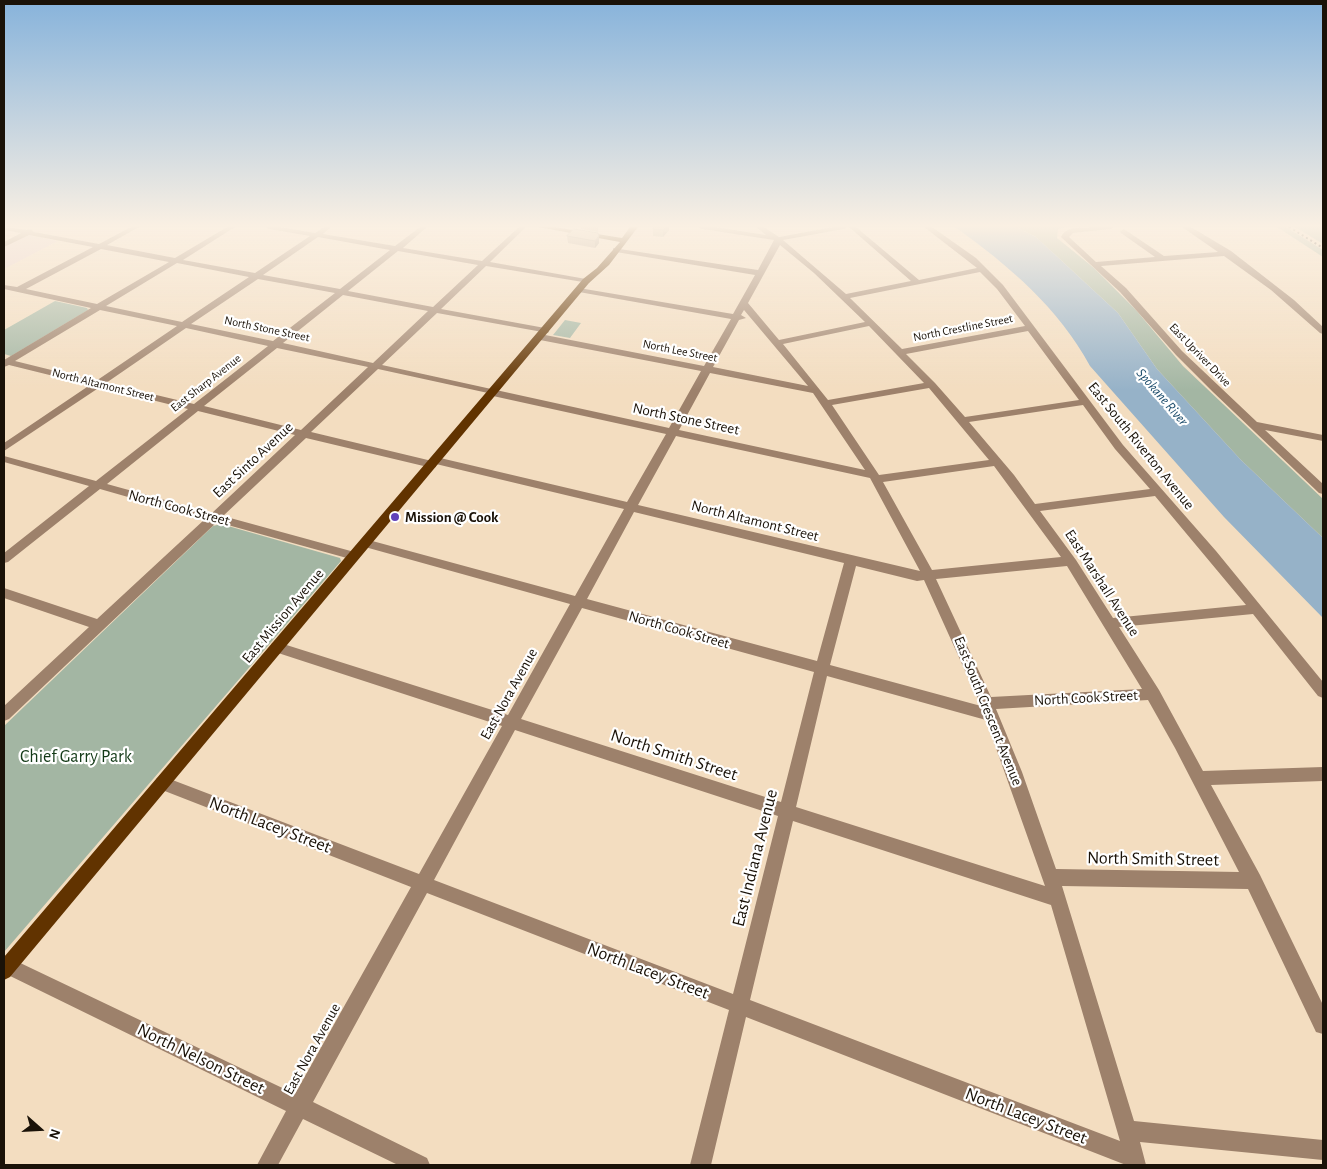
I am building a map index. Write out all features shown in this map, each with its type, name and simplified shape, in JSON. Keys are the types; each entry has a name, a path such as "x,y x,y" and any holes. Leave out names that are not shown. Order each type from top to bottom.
{"main road":[{"name":"East Mission Avenue","path":"583,286 585,282"},
{"name":"East Mission Avenue","path":"6,969 588,282"}],"street":[{"path":"18,290 34,282"},
{"path":"6,363 140,282"},
{"path":"4,448 246,282"},
{"name":"North Lee Street","path":"284,282 434,310 707,369 815,390"},
{"name":"East Sharp Avenue","path":"4,558 354,282"},
{"name":"East Sinto Avenue","path":"4,715 465,282"},
{"path":"563,282 758,321"},
{"name":"East Nora Avenue","path":"267,1165 755,282"},
{"name":"East Marshall Avenue","path":"826,282 902,352 932,384 964,420 1034,508 1154,694 1201,778 1254,881 1323,1025"},
{"path":"844,297 917,282"},
{"name":"East South Riverton Avenue","path":"995,282 1084,402 1157,492 1257,609 1323,692"},
{"name":"East Upriver Drive","path":"1113,282 1139,307 1179,353 1323,490"},
{"path":"1265,282 1292,302 1323,331"},
{"name":"North Stone Street","path":"4,287 375,366 874,477 997,462"},
{"name":"East South Crescent Avenue","path":"743,303 826,403 874,477 929,576 990,709 1052,877 1135,1161"},
{"path":"777,343 872,323"},
{"name":"North Crestline Street","path":"902,352 1029,328"},
{"name":"North Altamont Street","path":"6,363 304,434 630,507 912,575 929,576 1069,561"},
{"path":"826,403 932,384"},
{"path":"964,420 1084,402"},
{"path":"1254,425 1323,438"},
{"name":"North Cook Street","path":"4,459 354,556"},
{"path":"1034,508 1157,492"},
{"name":"North Cook Street","path":"365,543 822,670 990,709 1154,694"},
{"name":"East Indiana Avenue","path":"700,1165 822,670 851,561"},
{"path":"4,592 100,625"},
{"path":"1110,624 1257,609"},
{"name":"North Smith Street","path":"277,647 511,724 1059,899"},
{"path":"1201,778 1323,774"},
{"name":"North Lacey Street","path":"162,783 1135,1161"},
{"name":"North Smith Street","path":"1052,877 1254,881"},
{"name":"North Nelson Street","path":"6,969 300,1106 420,1165"},
{"path":"1126,1130 1323,1150"}],"green space":[{"path":"1084,282 1108,282 1136,310 1183,366 1323,499 1323,538 1241,460 1157,369 1118,313"},
{"path":"55,301 87,308 88,310 11,356 4,354 4,330"},
{"path":"565,320 581,323 570,338 553,335"},
{"name":"Chief Garry Park","path":"221,524 340,558 341,561 4,952 4,726 213,526"}],"water":[{"name":"Spokane River","path":"1023,282 1084,282 1118,313 1157,369 1241,460 1323,538 1323,618 1224,517 1090,366 1063,325"}],"place":[{"name":"Mission @ Cook","path":"395,517"}]}
